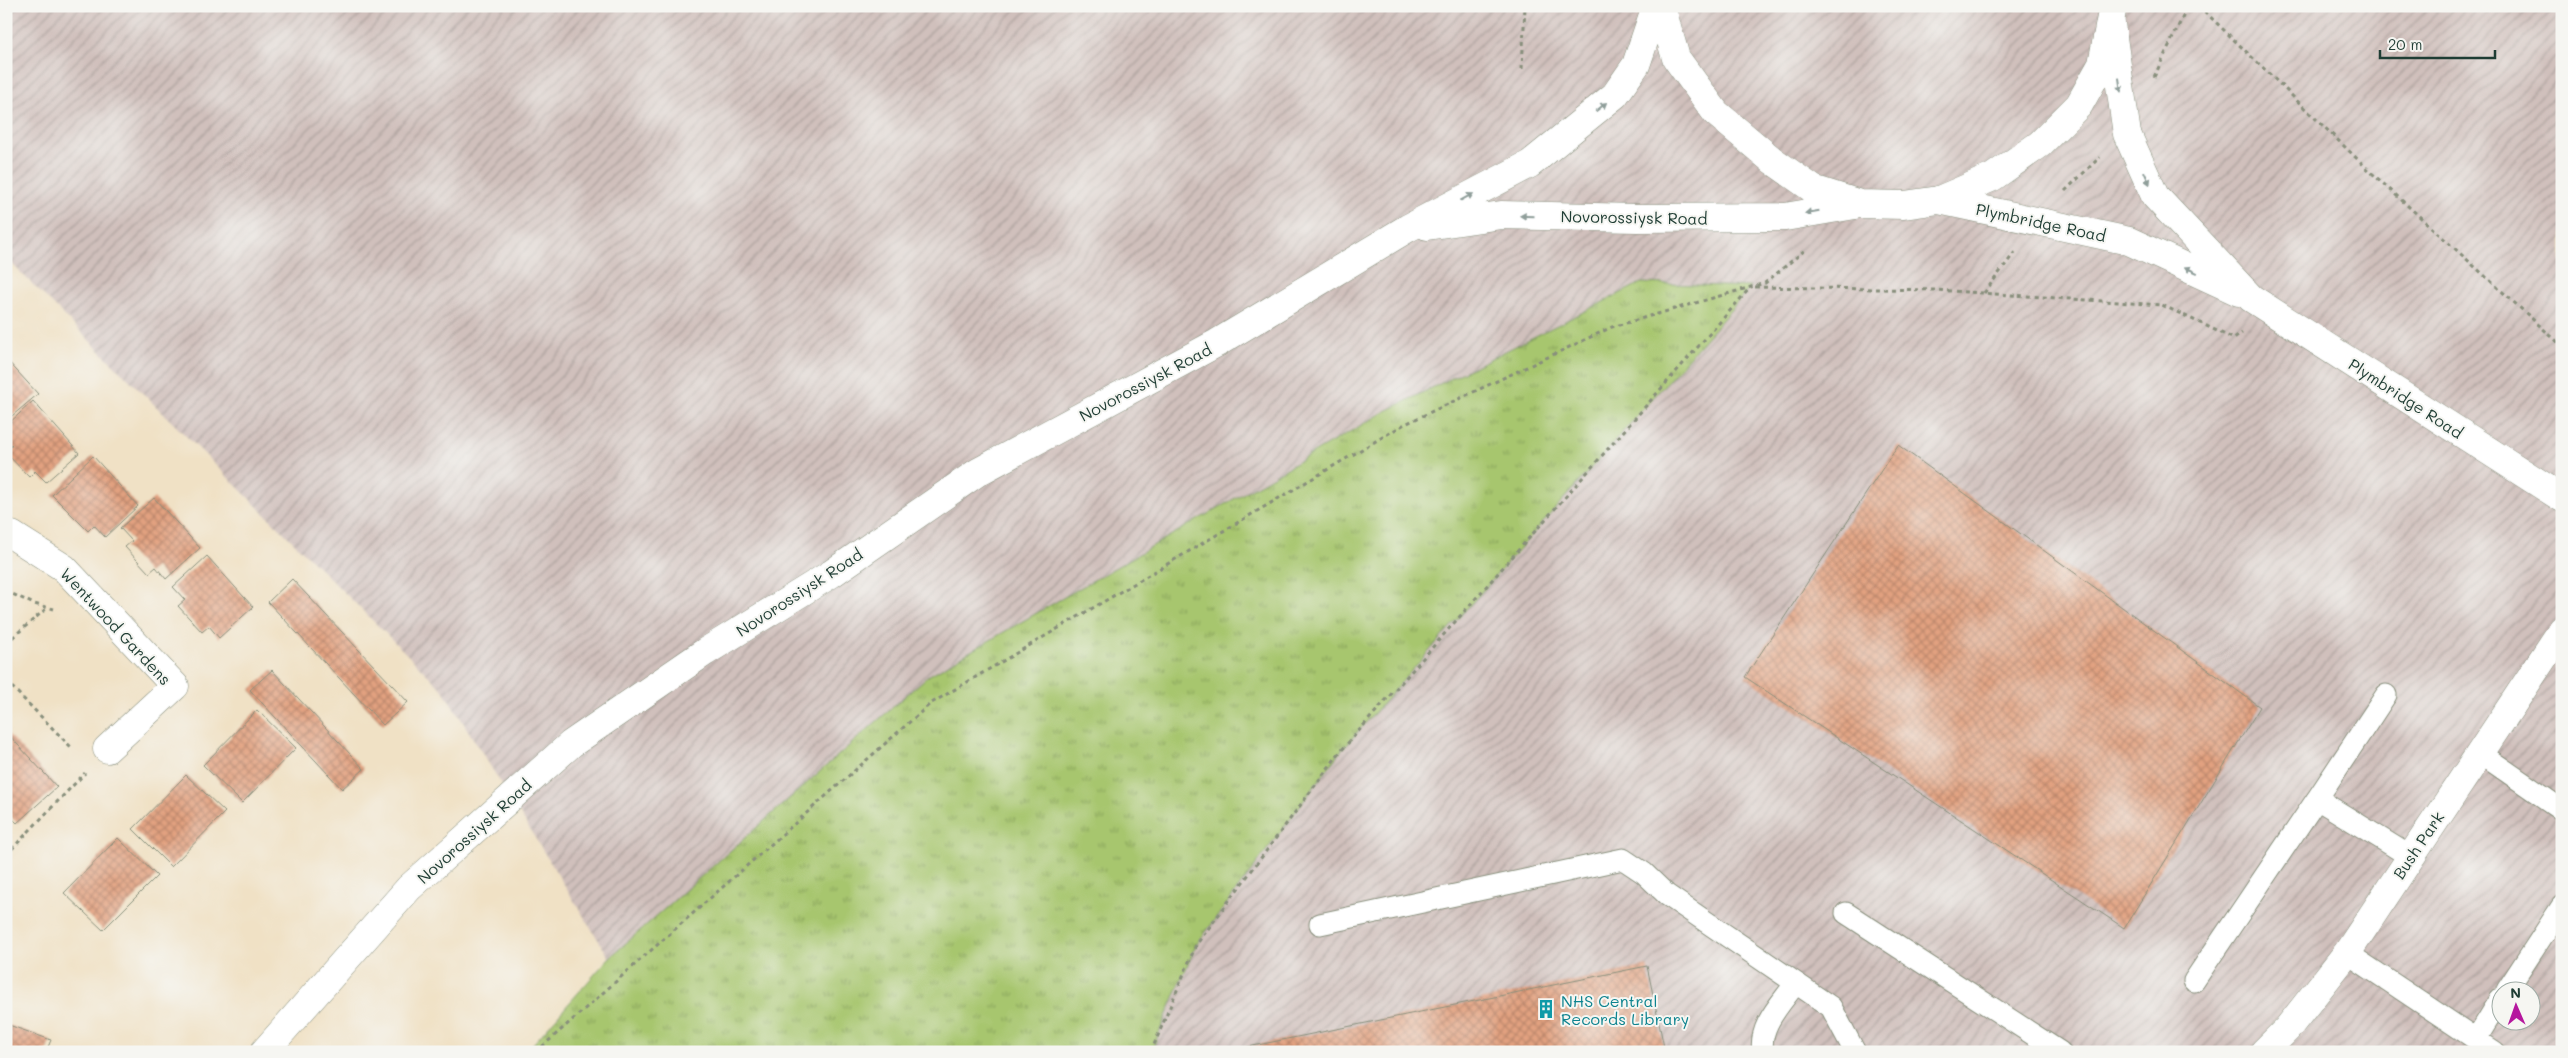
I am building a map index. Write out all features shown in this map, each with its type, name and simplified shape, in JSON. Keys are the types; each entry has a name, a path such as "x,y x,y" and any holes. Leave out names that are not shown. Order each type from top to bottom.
{"main road":[{"name":"Novorossiysk Road","path":"264,1052 409,888 571,744 705,652 831,574 978,472 1218,343 1408,228 1530,164 1615,95 1636,65 1656,6"},
{"path":"1661,6 1676,58 1716,113 1772,160 1813,189 1860,204 1904,205 1938,200 1993,177 2040,144 2078,105 2102,64 2112,13"},
{"name":"Plymbridge Road","path":"2112,13 2127,134 2155,196 2260,304"},
{"name":"Plymbridge Road","path":"1938,200 2129,242 2260,304 2562,498"},
{"name":"Novorossiysk Road","path":"1408,228 1501,215 1637,218 1785,216 1860,204"},
{"name":"Wentwood Gardens","path":"6,534 12,535 64,568 175,686 99,758"},
{"name":"Bush Park","path":"2264,1052 2287,1029 2347,953 2562,630"}],"lane":[{"path":"2194,981 2386,695"},
{"path":"2480,753 2562,810"},
{"path":"2317,799 2411,857"},
{"path":"1320,924 1623,860 1644,873 1667,895 1795,984 1832,1007 1855,1052"},
{"path":"2514,980 2562,906"},
{"path":"1846,914 2060,1052"},
{"path":"2347,953 2495,1052"},
{"path":"1763,1052 1761,1041 1765,1026 1795,984"},
{"path":"2476,1039 2490,1016"}],"path":[{"path":"1522,69 1526,6"},
{"path":"2152,80 2188,6"},
{"path":"2198,6 2375,176 2562,346"},
{"path":"1984,294 2037,222 2086,170 2127,134"},
{"path":"536,1052 930,704 1403,425 1612,327 1765,283 1809,246"},
{"path":"1151,1052 1196,945 1340,752 1750,287 1936,290 2162,305 2234,339 2260,304"},
{"path":"6,643 47,607"},
{"path":"6,681 99,758 6,855"}],"shaded area":[{"path":"6,6 2562,6 2562,1052 668,1052 443,690 6,258"}],"green space":[{"path":"1641,283 1751,287 1340,752 1196,945 1151,1052 526,1052 609,958 928,676 1384,412"}],"building":[{"path":"6,359 38,394 6,421"},
{"path":"33,401 79,453 46,482 35,471 29,477 6,453 12,445 6,439 6,426"},
{"path":"1898,445 2260,707 2124,928 1745,677"},
{"path":"93,456 138,506 105,537 94,525 88,531 52,495"},
{"path":"154,498 200,548 166,579 156,567 149,573 125,547 132,541 120,528"},
{"path":"207,556 253,607 219,638 209,626 202,632 178,606 185,600 173,587"},
{"path":"292,579 408,702 383,725 268,602"},
{"path":"272,670 364,769 342,789 250,690"},
{"path":"257,710 296,748 242,803 203,765"},
{"path":"6,732 57,787 17,823 6,812"},
{"path":"186,775 225,812 171,867 133,829"},
{"path":"118,838 157,876 103,930 64,893"},
{"name":"NHS Central Records Library","path":"1647,966 1665,1052 1228,1052 1228,1051"},
{"path":"6,1024 51,1040 46,1052 6,1052"}],"place":[{"name":"NHS Central Records Library","path":"1546,1009"}]}
